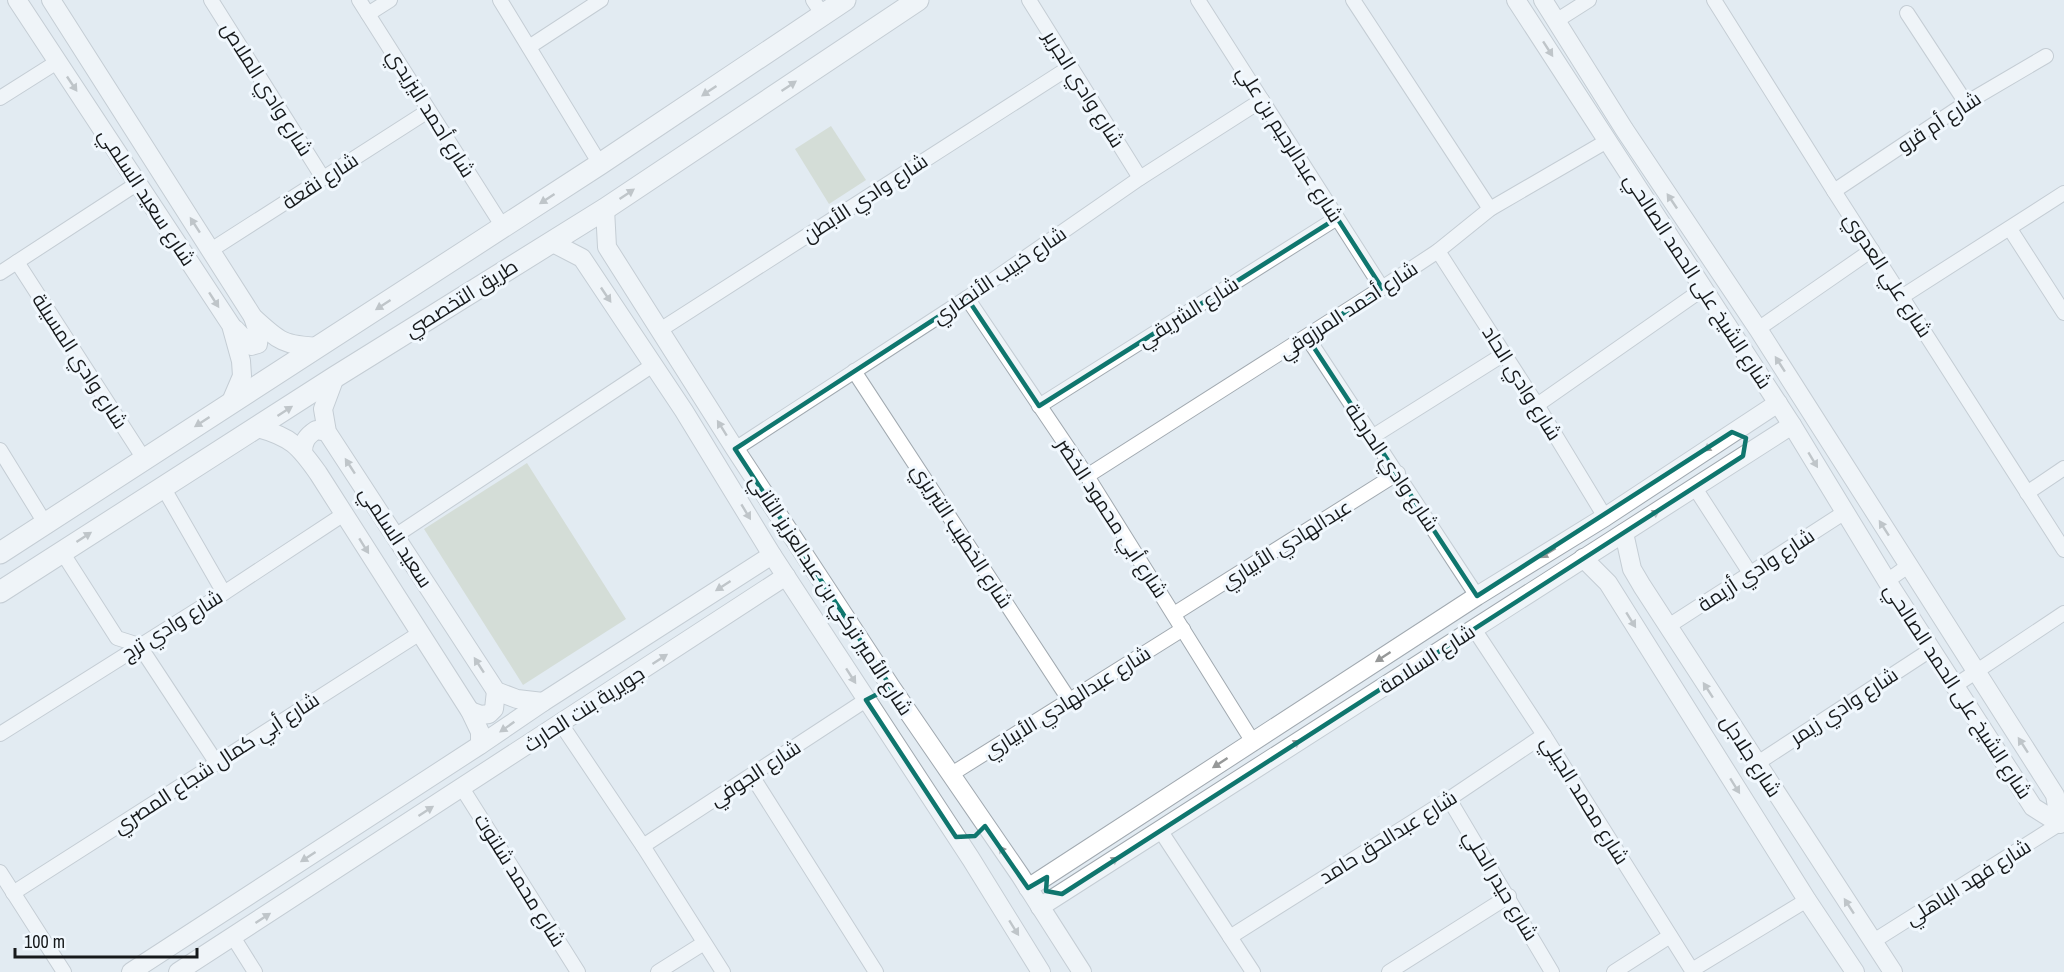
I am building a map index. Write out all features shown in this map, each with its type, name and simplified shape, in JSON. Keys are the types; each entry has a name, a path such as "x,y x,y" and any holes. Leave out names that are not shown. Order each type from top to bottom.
{"main road":[{"name":"طريق التخصصي","path":"0,552 600,164 818,7 845,0"},
{"name":"طريق التخصصي","path":"0,592 335,377 605,209 918,0"}],"street":[{"name":"شارع سعيد السلمي","path":"17,0 231,326 243,376 230,404"},
{"name":"شارع سعيد السلمي","path":"51,0 254,317 272,335 291,345 319,347"},
{"name":"شارع وادي الملاص","path":"211,0 323,178"},
{"name":"شارع أحمد اليزيدي","path":"358,0 503,226"},
{"path":"368,14 390,0"},
{"path":"500,0 600,164"},
{"path":"529,47 602,0"},
{"name":"شارع وادي الجرير","path":"1029,0 1140,178"},
{"name":"شارع عبدالرحيم بن علي","path":"1198,0 1382,288"},
{"path":"1353,0 1490,209"},
{"name":"شارع الشيخ على الحمد الصالحي","path":"1516,0 1778,403 1887,580 2033,807 2062,822"},
{"name":"شارع الشيخ على الحمد الصالحي","path":"1543,0 1624,129 1758,330 2055,795 2062,822"},
{"path":"1556,21 1589,0"},
{"name":"شارع علي العدوي","path":"1714,0 2064,550"},
{"path":"1907,13 1966,103"},
{"path":"0,98 80,47"},
{"name":"شارع أم قرو","path":"1834,191 1966,103 2046,56"},
{"name":"شارع وادي الأبطن","path":"660,330 1070,67"},
{"name":"شارع خبيب الأنصاري","path":"735,449 967,298 1140,178 1262,100"},
{"name":"شارع نقعة","path":"216,258 323,178 428,111"},
{"name":"شارع أحمد المرزوقي","path":"1087,476 1382,288 1437,251 1490,209 1607,141"},
{"path":"0,273 138,183"},
{"path":"1903,296 2064,193"},
{"name":"شارع الأمير تركي بن عبدالعزيز الثاني","path":"605,209 607,248 891,687 1028,888 1082,972"},
{"name":"شارع الشريقي","path":"1039,406 1337,218"},
{"path":"2010,229 2064,313"},
{"path":"550,242 582,258 597,246 607,248"},
{"path":"1758,330 1872,250"},
{"name":"شارع وادي الحاد","path":"1437,251 1537,405 1605,517"},
{"path":"200,279 216,258"},
{"name":"شارع الأمير تركي بن عبدالعزيز الثاني","path":"582,258 684,411 772,555 1041,972"},
{"name":"شارع وادي المسيلة","path":"17,262 144,459"},
{"path":"1537,405 1703,289"},
{"name":"شارع أبي محمود الخضر","path":"967,298 1087,476 1253,742"},
{"path":"231,326 251,346 258,344 259,335 254,317"},
{"path":"638,343 660,330"},
{"name":"شارع وادي الحرجلة","path":"1307,337 1477,596"},
{"path":"1372,437 1504,354"},
{"path":"395,536 653,365"},
{"path":"666,384 683,387 686,383 684,369"},
{"name":"شارع الخطيب التبريزي","path":"854,371 1070,701"},
{"name":"سعيد السلمي","path":"335,377 323,409 327,432 496,691"},
{"path":"684,411 685,393 694,391 703,398"},
{"path":"1028,888 1778,403"},
{"name":"شارع السلامة","path":"1040,907 1792,425"},
{"name":"سعيد السلمي","path":"258,428 281,435 303,452 470,711 480,732 480,745"},
{"path":"303,452 303,443 308,435 316,430 327,432"},
{"path":"1732,432 1746,438 1743,456"},
{"path":"0,450 45,523"},
{"path":"2027,493 2064,468"},
{"name":"عبدالهادي الأبياري","path":"1174,614 1398,473"},
{"path":"163,487 224,593"},
{"path":"1695,488 1750,573"},
{"name":"شارع وادي أزيمة","path":"1667,627 1845,512"},
{"name":"شارع وادي ترج","path":"0,734 224,593 344,514"},
{"name":"شارع جلاجل","path":"1624,533 1632,569 1667,627 1893,972"},
{"path":"62,552 117,638 139,645 216,762"},
{"name":"جويرية بنت الحارث","path":"132,972 543,702 772,555"},
{"name":"شارع جلاجل","path":"1583,558 1608,583 1807,900 1855,972"},
{"path":"1887,580 1908,566"},
{"path":"749,569 765,573 766,589"},
{"name":"جويرية بنت الحارث","path":"178,972 786,576"},
{"path":"1618,600 1626,586 1642,586"},
{"path":"1956,685 2064,613"},
{"name":"شارع عبدالهادي الأبياري","path":"950,775 1183,628"},
{"name":"شارع محمد الجيلي","path":"1474,629 1544,735 1692,971"},
{"name":"شارع أبي كمال شجاع المصري","path":"13,893 420,633"},
{"name":"شارع وادي زيمر","path":"1756,764 1932,649"},
{"path":"867,700 891,687"},
{"path":"470,711 481,715 489,714 494,709 496,691 517,699 543,702"},
{"name":"شارع الجوفي","path":"643,846 867,700"},
{"path":"561,724 643,846 723,972"},
{"name":"شارع عبدالحق حامد","path":"1230,937 1544,735"},
{"path":"752,776 876,972"},
{"name":"شارع محمد شلتوت","path":"462,788 578,972"},
{"name":"شارع حيدر الحلي","path":"1449,798 1552,972"},
{"path":"1148,810 1253,972"},
{"path":"956,837 966,840 975,836 980,831 980,817"},
{"path":"368,818 365,827 366,835 370,840 381,841"},
{"name":"شارع فهد الباهلي","path":"1872,942 2062,822"},
{"path":"343,834 354,835 359,839 362,846 357,856"},
{"path":"0,872 64,972"},
{"path":"1047,877 1046,891 1062,894"},
{"path":"1389,972 1509,896"},
{"path":"1692,971 1807,900"},
{"path":"1614,972 1670,936"},
{"path":"233,937 255,972"},
{"path":"658,972 704,943"}],"highlighted area":[{"path":"1337,218 1382,288 1307,337 1477,596 1732,432 1746,438 1743,456 1695,488 1062,894 1046,891 1047,877 1028,888 985,826 975,836 956,837 866,700 891,687 735,449 967,298 1039,406"}],"green space":[{"path":"831,126 866,180 829,204 795,149"},
{"path":"527,463 626,619 523,685 424,529"}]}
